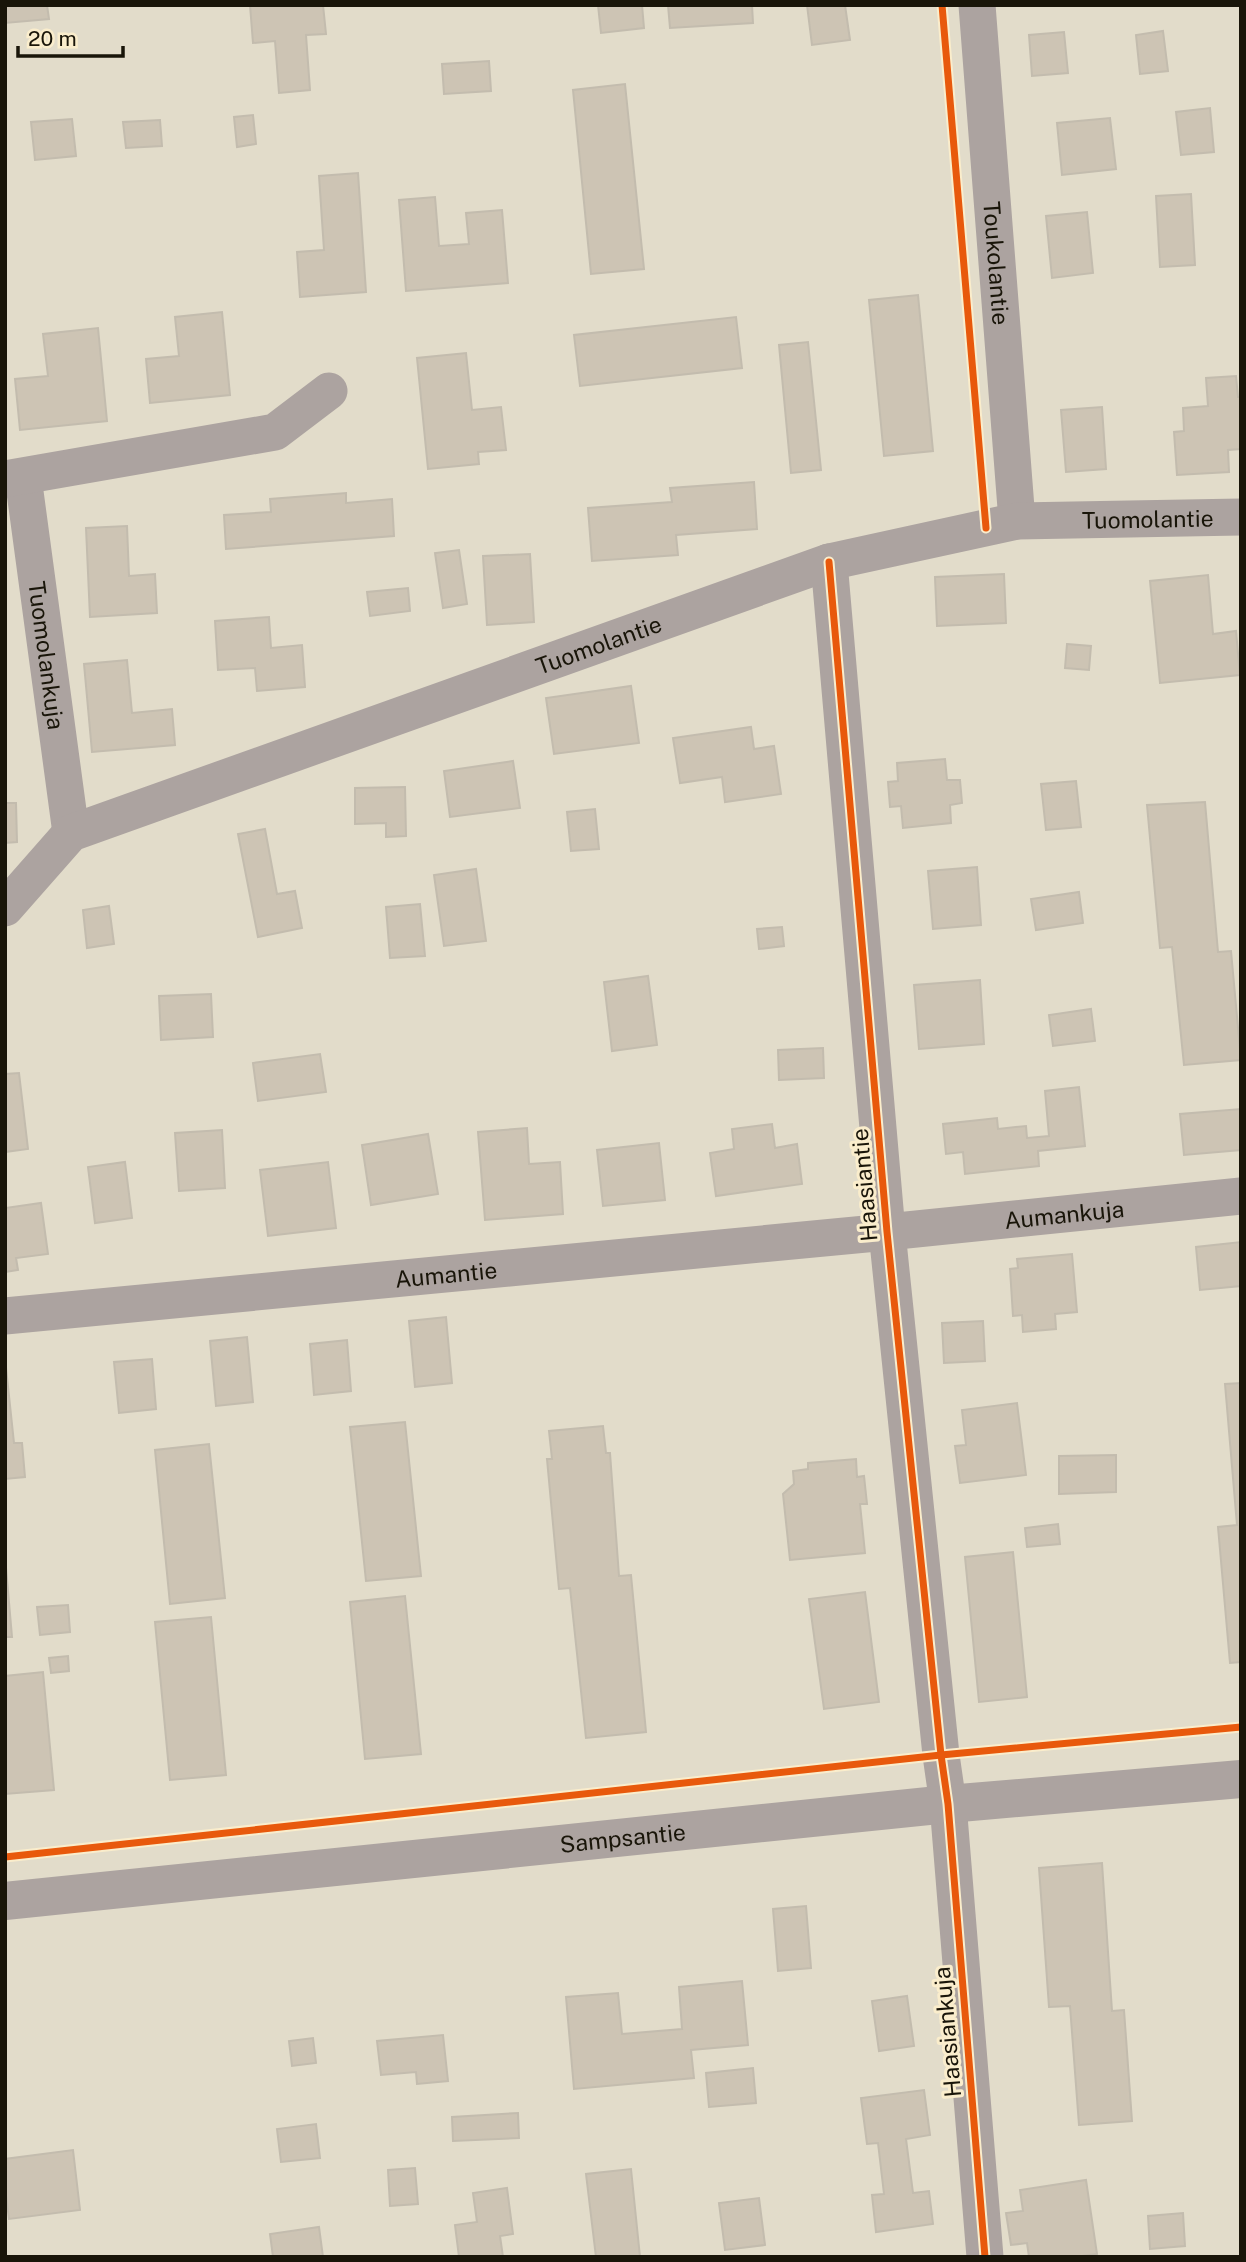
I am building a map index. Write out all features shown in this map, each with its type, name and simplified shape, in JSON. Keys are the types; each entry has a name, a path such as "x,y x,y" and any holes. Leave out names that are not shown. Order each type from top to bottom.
{"street":[{"name":"Toukolantie","path":"977,5 1017,521"},
{"name":"Tuomolankuja","path":"71,833 14,478 275,432 329,391"},
{"name":"Tuomolantie","path":"5,908 71,833 829,562 1017,521 1241,517"},
{"name":"Haasiantie","path":"829,562 887,1232 948,1804"},
{"name":"Aumankuja","path":"887,1232 1241,1196"},
{"name":"Aumantie","path":"5,1316 887,1232"},
{"name":"Sampsantie","path":"5,1901 948,1804 1241,1779"},
{"name":"Haasiankuja","path":"948,1804 985,2257"}],"building":[{"path":"5,5 47,5 49,19 5,23"},
{"path":"250,5 323,5 326,34 306,35 310,90 279,93 275,41 253,43"},
{"path":"598,5 642,5 644,28 601,33"},
{"path":"668,5 752,5 753,23 670,28"},
{"path":"807,5 845,5 850,40 812,45"},
{"path":"1163,31 1168,71 1140,74 1136,35"},
{"path":"1064,32 1068,73 1032,76 1029,35"},
{"path":"489,61 491,91 444,94 442,64"},
{"path":"625,84 644,269 591,274 573,90"},
{"path":"1210,108 1214,152 1181,155 1176,112"},
{"path":"253,115 256,144 237,147 234,117"},
{"path":"1110,118 1116,169 1062,175 1057,123"},
{"path":"72,119 76,156 35,160 31,122"},
{"path":"160,120 162,146 126,148 123,122"},
{"path":"358,173 366,292 300,297 297,252 324,250 319,176"},
{"path":"1191,194 1195,265 1160,267 1156,196"},
{"path":"435,197 439,246 469,244 466,213 502,210 508,283 406,291 399,200"},
{"path":"1087,212 1093,273 1052,278 1046,216"},
{"path":"918,295 933,451 884,456 869,300"},
{"path":"222,312 230,395 150,403 146,359 179,356 175,317"},
{"path":"736,317 742,368 580,386 574,335"},
{"path":"98,328 107,421 20,430 15,379 48,376 43,334"},
{"path":"808,342 821,470 791,473 779,345"},
{"path":"466,353 472,410 501,407 506,450 478,452 479,464 428,469 417,358"},
{"path":"1236,376 1238,397 1241,397 1241,449 1228,450 1229,472 1177,475 1174,432 1184,431 1183,408 1208,406 1206,378"},
{"path":"1102,407 1106,469 1066,472 1061,410"},
{"path":"754,482 757,529 676,535 678,555 592,561 588,508 672,502 670,488"},
{"path":"346,493 346,503 392,499 394,536 226,549 224,515 271,512 270,499"},
{"path":"127,526 129,576 155,574 157,613 90,617 86,528"},
{"path":"459,550 467,604 443,608 435,553"},
{"path":"530,554 534,622 487,625 483,556"},
{"path":"1004,574 1006,623 937,626 935,577"},
{"path":"1208,575 1213,634 1236,631 1240,675 1160,683 1150,581"},
{"path":"408,588 410,611 370,616 367,592"},
{"path":"269,617 271,648 302,645 305,687 257,691 255,668 218,670 215,621"},
{"path":"1067,644 1091,646 1089,670 1065,668"},
{"path":"127,660 132,713 172,709 175,745 92,752 84,664"},
{"path":"631,686 639,743 554,754 546,698"},
{"path":"751,727 754,749 774,746 781,794 725,802 722,777 680,783 673,738"},
{"path":"945,759 947,780 960,780 962,803 950,805 951,823 903,828 901,806 890,807 888,782 898,781 897,763"},
{"path":"513,761 520,808 450,817 444,771"},
{"path":"1076,781 1081,827 1046,830 1041,784"},
{"path":"405,787 406,836 386,837 386,823 355,824 355,788"},
{"path":"1205,802 1218,952 1231,951 1241,1060 1184,1065 1172,947 1160,948 1147,805"},
{"path":"5,803 16,803 17,842 5,843"},
{"path":"595,809 599,849 571,851 567,812"},
{"path":"265,829 277,894 295,891 302,928 258,937 238,834"},
{"path":"977,867 981,925 933,929 928,871"},
{"path":"476,869 486,941 444,946 434,875"},
{"path":"1079,892 1083,923 1036,930 1031,899"},
{"path":"420,904 425,956 390,958 386,907"},
{"path":"109,906 114,944 87,948 83,910"},
{"path":"782,927 784,946 759,949 757,929"},
{"path":"648,976 657,1045 612,1051 604,982"},
{"path":"980,980 984,1044 919,1049 914,985"},
{"path":"211,994 213,1037 161,1040 159,996"},
{"path":"1091,1009 1095,1041 1053,1046 1049,1015"},
{"path":"823,1048 824,1078 779,1080 778,1050"},
{"path":"320,1054 326,1092 258,1101 253,1063"},
{"path":"19,1073 28,1149 5,1152 5,1074"},
{"path":"1079,1087 1085,1146 1038,1151 1039,1166 965,1174 963,1152 946,1154 943,1124 997,1118 998,1129 1026,1126 1027,1138 1049,1136 1045,1091"},
{"path":"1241,1109 1241,1150 1184,1155 1180,1114"},
{"path":"772,1124 775,1148 797,1144 802,1184 716,1196 710,1153 734,1149 732,1129"},
{"path":"527,1128 529,1164 560,1162 563,1214 485,1220 478,1132"},
{"path":"222,1130 225,1188 179,1191 175,1133"},
{"path":"428,1134 438,1194 371,1205 362,1145"},
{"path":"659,1143 665,1200 603,1206 597,1150"},
{"path":"125,1162 132,1218 95,1223 88,1167"},
{"path":"328,1162 336,1228 268,1236 260,1170"},
{"path":"41,1203 48,1254 16,1258 18,1270 5,1272 5,1208"},
{"path":"1241,1242 1241,1286 1200,1290 1196,1247"},
{"path":"1072,1254 1077,1312 1055,1314 1056,1329 1023,1332 1022,1315 1013,1316 1010,1269 1018,1268 1017,1259"},
{"path":"446,1317 452,1383 415,1387 409,1321"},
{"path":"983,1321 985,1361 944,1363 942,1323"},
{"path":"247,1337 253,1402 216,1406 210,1341"},
{"path":"347,1340 351,1391 314,1395 310,1344"},
{"path":"5,1358 14,1443 22,1443 25,1477 5,1479"},
{"path":"152,1359 156,1409 119,1413 114,1362"},
{"path":"1241,1383 1241,1662 1230,1663 1218,1527 1237,1525 1225,1384"},
{"path":"1017,1403 1026,1475 960,1483 955,1446 966,1445 962,1410"},
{"path":"405,1422 421,1576 366,1581 350,1427"},
{"path":"603,1426 606,1453 610,1453 619,1576 631,1575 646,1732 586,1738 570,1588 559,1589 547,1459 552,1459 549,1431"},
{"path":"209,1444 225,1598 170,1604 155,1450"},
{"path":"1116,1455 1116,1492 1059,1494 1059,1456"},
{"path":"856,1459 857,1477 864,1476 867,1504 860,1504 865,1553 790,1560 783,1494 794,1484 793,1471 808,1469 808,1463"},
{"path":"1058,1524 1060,1544 1027,1547 1025,1528"},
{"path":"1013,1552 1027,1697 979,1702 965,1557"},
{"path":"5,1556 12,1637 5,1637"},
{"path":"865,1592 879,1702 824,1709 809,1599"},
{"path":"405,1596 421,1754 365,1759 350,1602"},
{"path":"68,1605 70,1632 40,1635 37,1607"},
{"path":"211,1617 226,1775 170,1780 155,1622"},
{"path":"68,1656 69,1671 51,1673 49,1658"},
{"path":"43,1672 54,1790 5,1794 5,1676"},
{"path":"1102,1863 1112,2011 1124,2010 1132,2121 1079,2125 1070,2006 1049,2007 1039,1868"},
{"path":"806,1906 811,1968 778,1971 773,1909"},
{"path":"742,1981 748,2045 691,2050 694,2078 574,2089 566,1997 618,1993 622,2034 682,2029 679,1987"},
{"path":"907,1996 914,2046 879,2051 872,2001"},
{"path":"443,2035 448,2081 417,2084 416,2072 381,2075 377,2041"},
{"path":"313,2038 316,2063 292,2066 289,2041"},
{"path":"753,2068 756,2103 709,2107 706,2073"},
{"path":"924,2090 930,2135 906,2139 913,2193 929,2191 933,2224 876,2232 872,2195 884,2194 878,2143 867,2144 861,2098"},
{"path":"518,2113 519,2138 453,2141 452,2117"},
{"path":"316,2124 320,2158 281,2162 277,2129"},
{"path":"73,2150 80,2210 9,2219 5,2159"},
{"path":"415,2168 418,2204 390,2206 388,2170"},
{"path":"631,2169 640,2257 596,2257 586,2174"},
{"path":"1086,2180 1097,2254 1029,2257 1027,2243 1011,2245 1006,2213 1023,2211 1020,2190"},
{"path":"507,2188 513,2234 500,2236 503,2257 459,2257 455,2225 477,2222 473,2193"},
{"path":"759,2198 765,2245 725,2250 719,2203"},
{"path":"1183,2213 1185,2246 1150,2249 1148,2216"},
{"path":"319,2227 323,2257 273,2257 270,2234"}],"cycle path":[{"path":"942,5 986,528"},
{"path":"829,562 887,1232 948,1804 985,2257"},
{"path":"5,1857 941,1755 1241,1727"}]}
